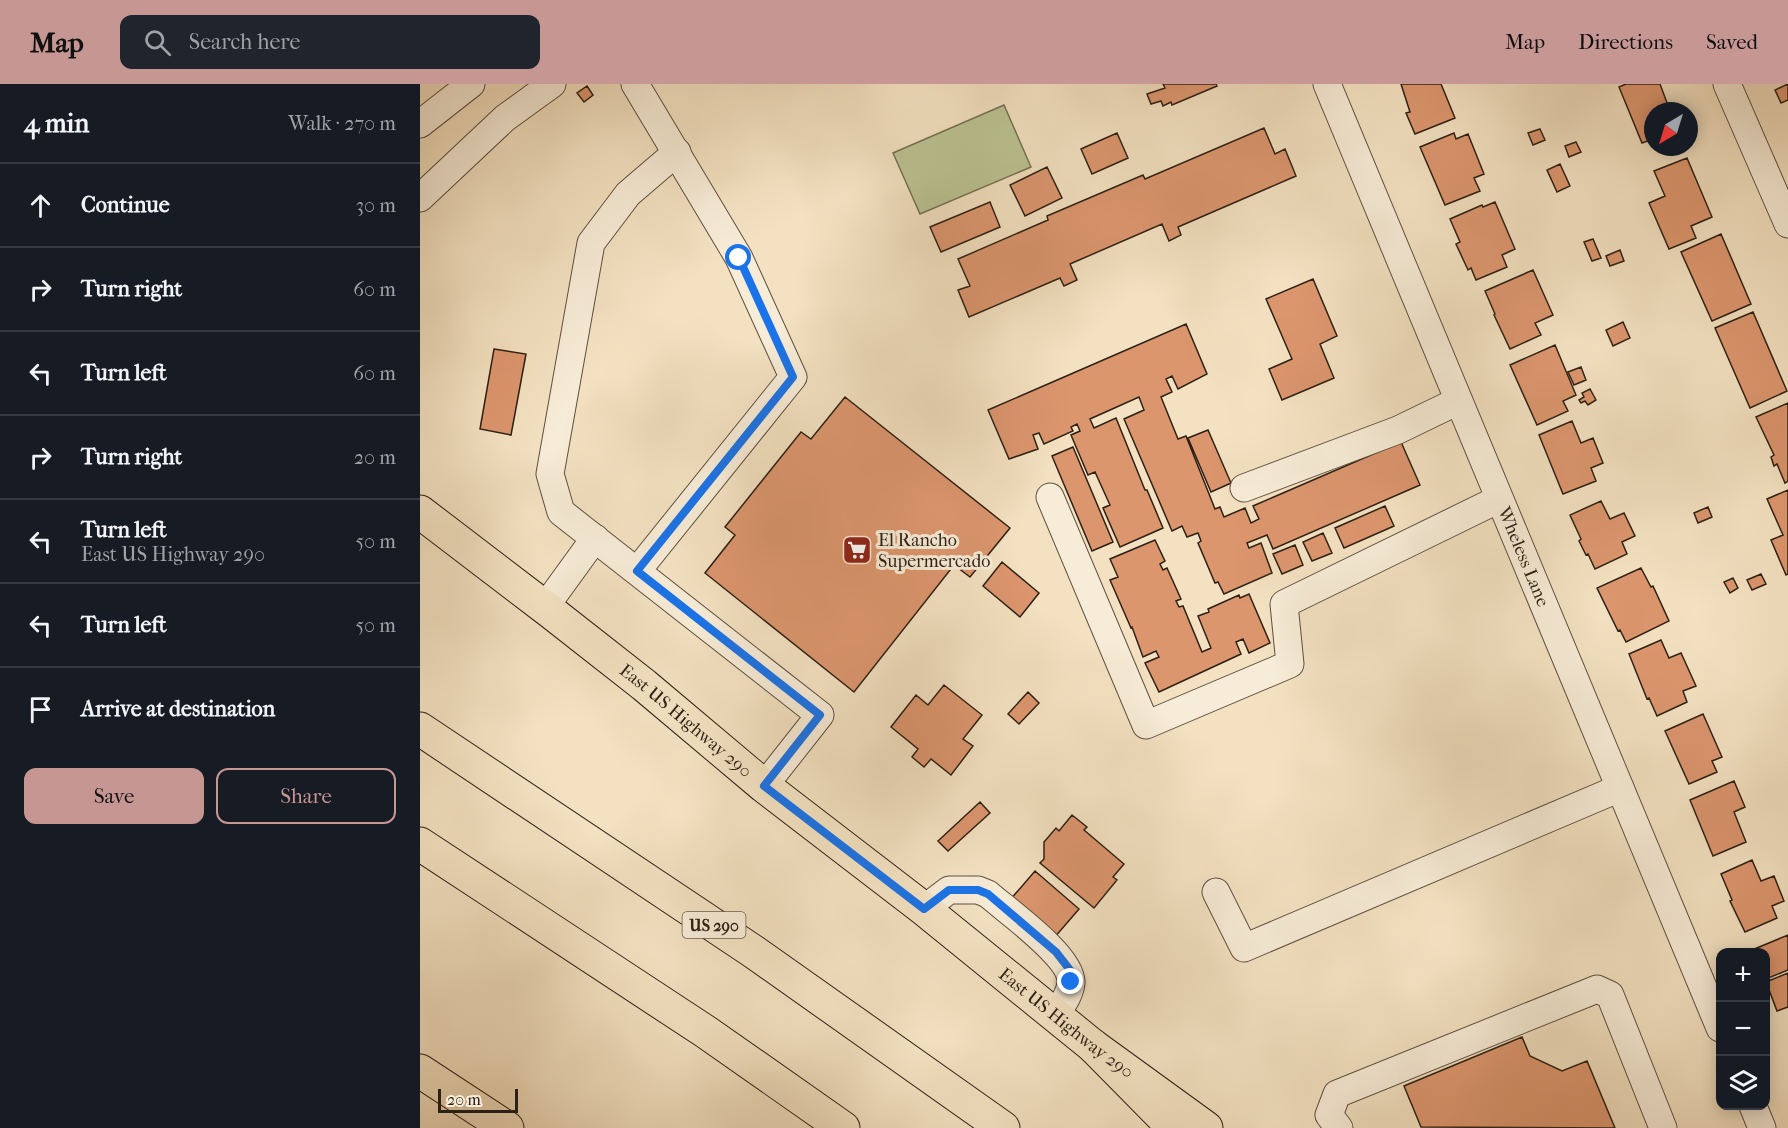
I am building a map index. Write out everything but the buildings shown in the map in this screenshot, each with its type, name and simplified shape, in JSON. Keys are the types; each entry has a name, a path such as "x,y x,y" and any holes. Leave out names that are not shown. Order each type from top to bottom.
{"main road":[{"name":"East US Highway 290","path":"420,512 644,685 764,786 924,909 1093,1046 1206,1128"},
{"name":"US 290","path":"420,729 754,952 1003,1128"},
{"path":"420,844 706,1032 843,1128"},
{"path":"1093,1046 1174,1128"},
{"path":"420,1071 507,1128"}],"street":[{"path":"420,124 471,84"},
{"path":"420,198 505,118 552,84"},
{"path":"635,84 739,258 793,377 637,571"},
{"name":"Wheless Lane","path":"1327,84 1716,1018"},
{"path":"1727,84 1788,224"},
{"path":"677,152 628,194 591,243 550,474 561,512 820,715 764,786"},
{"path":"1244,488 1398,430 1458,401"},
{"path":"1050,497 1146,725 1290,664 1284,604 1499,499"},
{"path":"545,607 595,538"},
{"path":"1216,892 1244,948 1620,788"},
{"path":"924,909 949,890 978,890 988,894 1056,952 1070,970 1071,982 1068,994 1055,1016"},
{"path":"1339,1128 1329,1115 1337,1094 1597,989 1610,995 1663,1128"},
{"path":"1755,1110 1762,1128"}],"green space":[{"path":"1004,105 1031,167 920,214 893,153"}],"place":[{"name":"El Rancho Supermercado","path":"857,550"}],"route":[{"path":"739,258 793,377 637,571 820,715 764,786 924,909 949,890 978,890 988,894 1056,952 1070,970 1071,982"}]}
